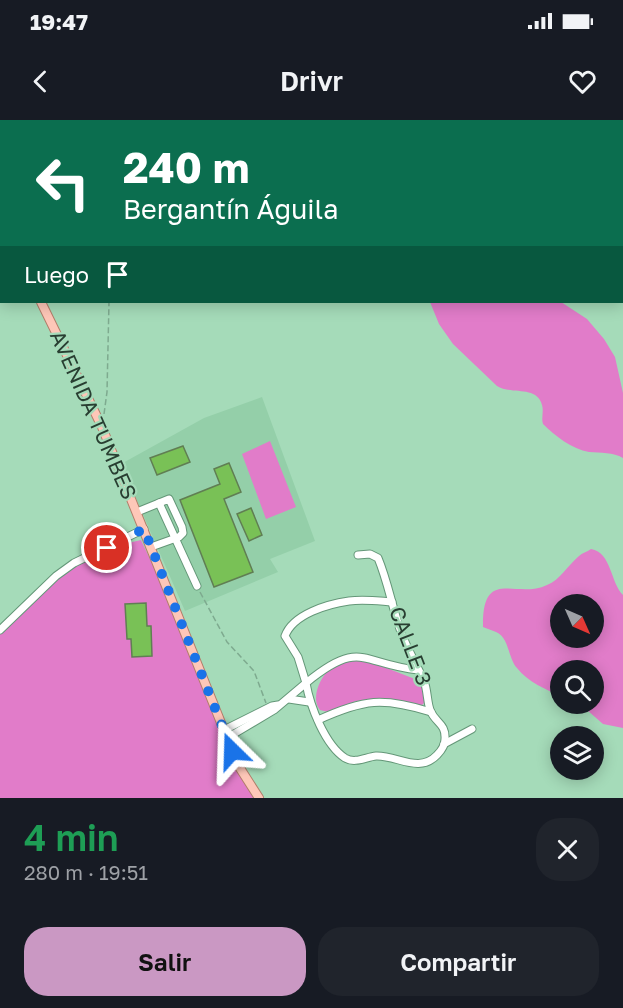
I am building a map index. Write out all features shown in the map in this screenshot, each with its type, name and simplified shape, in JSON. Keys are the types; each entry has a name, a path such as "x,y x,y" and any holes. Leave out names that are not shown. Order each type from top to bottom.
{"main road":[{"name":"AVENIDA TUMBES","path":"41,303 102,427 239,767 259,798"}],"street":[{"path":"137,512 166,500 171,501 183,533 175,539 151,548"},
{"path":"159,503 197,586"},
{"path":"0,630 56,576 74,563 144,529"},
{"name":"CALLE 3","path":"358,555 370,554 378,558 402,634 429,696 431,712 440,722 446,737 444,744"},
{"path":"392,602 363,600 335,604 304,616 288,630 285,636 298,657 309,702 329,740 340,754 349,760 357,761 376,756 420,764 435,758 444,744 472,729"},
{"path":"225,734 268,708 290,699 306,683 330,665 352,656 418,670"},
{"path":"290,699 309,702"},
{"path":"318,720 352,705 376,701 431,712"},
{"path":"225,734 274,710 278,705"}],"path":[{"path":"102,427 107,392 109,303"},
{"path":"197,586 227,642 254,671 268,708"}],"shaded area":[{"path":"430,303 563,303 587,319 604,339 615,357 623,393 623,458 583,450 570,445 553,433 543,424 543,408 535,395 497,386 453,344 439,324"},
{"path":"262,397 315,541 270,559 278,572 185,611 121,464 204,418"},
{"path":"270,441 296,507 266,519 242,454"},
{"path":"141,540 180,623 239,767 259,798 0,798 0,630 74,563 107,548"},
{"path":"591,549 603,556 623,595 623,728 603,724 592,714 604,714 604,660 550,660 550,691 521,673 514,664 503,638 496,632 483,627 484,608 488,597 495,591 535,589 547,585 556,580 580,555"},
{"path":"351,659 366,660 420,681 426,701 421,706 383,699 356,701 328,712 320,710 316,695 322,678 334,666"}],"building":[{"path":"183,446 190,462 157,475 150,458"},
{"path":"229,463 241,492 224,499 253,572 214,587 180,500 220,484 214,469"},
{"path":"251,508 262,535 249,541 237,514"},
{"path":"146,603 147,626 151,626 152,656 132,657 131,639 127,639 125,604"}],"route":[{"path":"107,548 144,529 232,751"}]}
